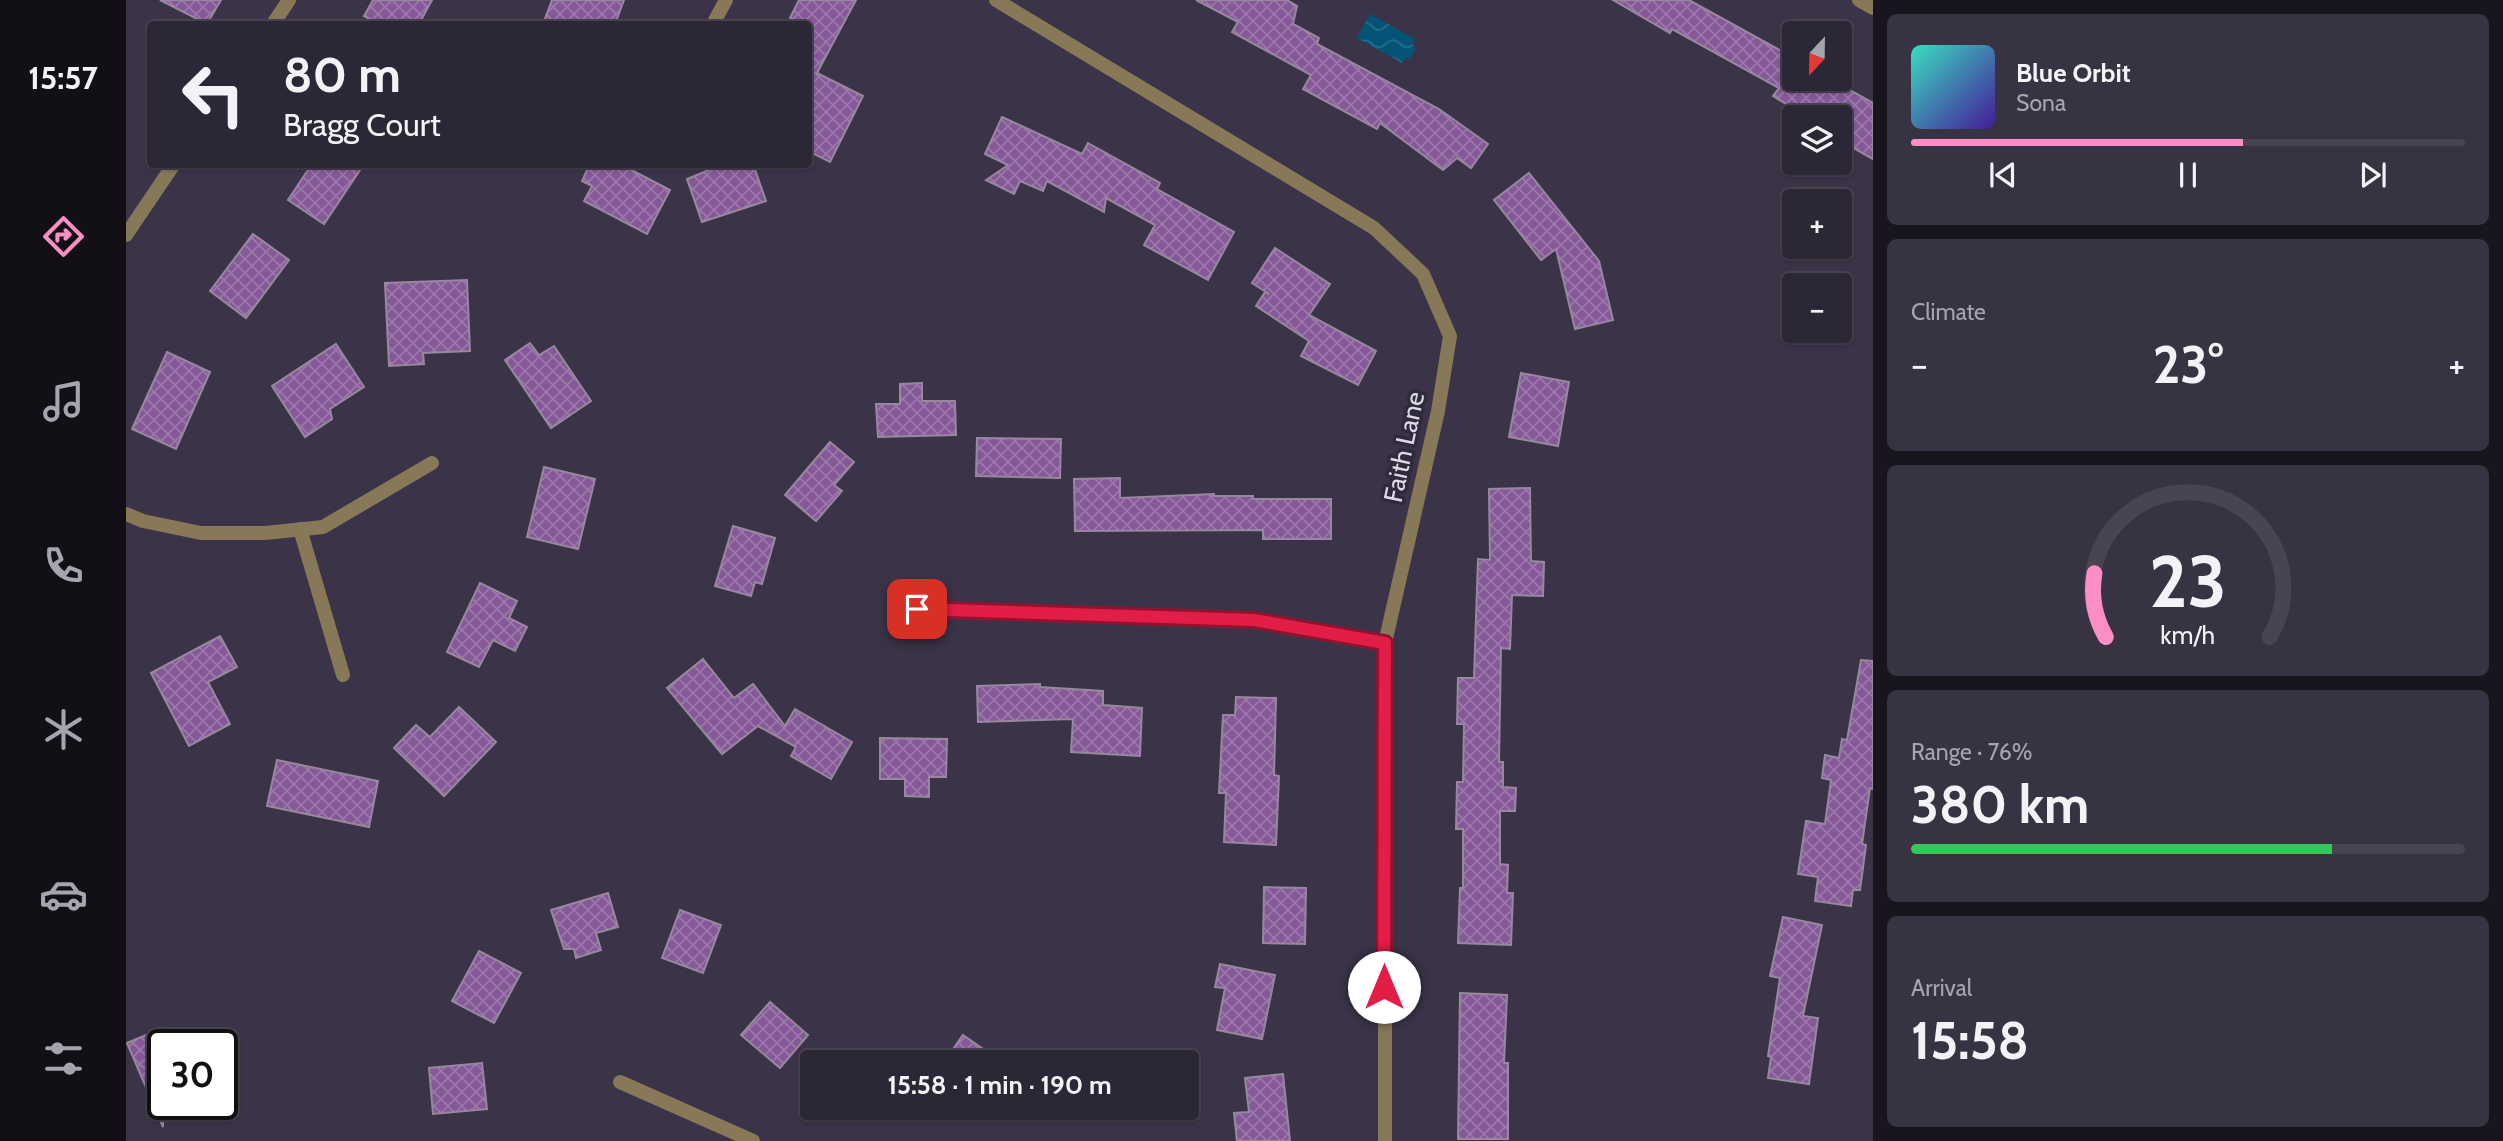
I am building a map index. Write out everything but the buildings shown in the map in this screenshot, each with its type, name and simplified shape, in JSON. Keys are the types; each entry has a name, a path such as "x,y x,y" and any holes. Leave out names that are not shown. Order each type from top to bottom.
{"street":[{"path":"275,21 289,0"},
{"path":"715,21 726,0"},
{"name":"Faith Lane","path":"996,0 1374,228 1423,274 1450,336 1438,411 1385,643 1385,1141"},
{"path":"1859,0 1873,8"},
{"path":"126,235 171,168"},
{"path":"126,514 143,521 201,534 265,533 323,527 432,463"},
{"path":"300,529 343,675"},
{"path":"917,609 1254,620 1385,643"},
{"path":"620,1082 753,1141"}],"water":[{"path":"1370,14 1415,39 1412,45 1416,48 1410,59 1406,57 1402,63 1357,38"}],"route":[{"path":"917,609 1254,620 1385,643 1384,987"}]}
